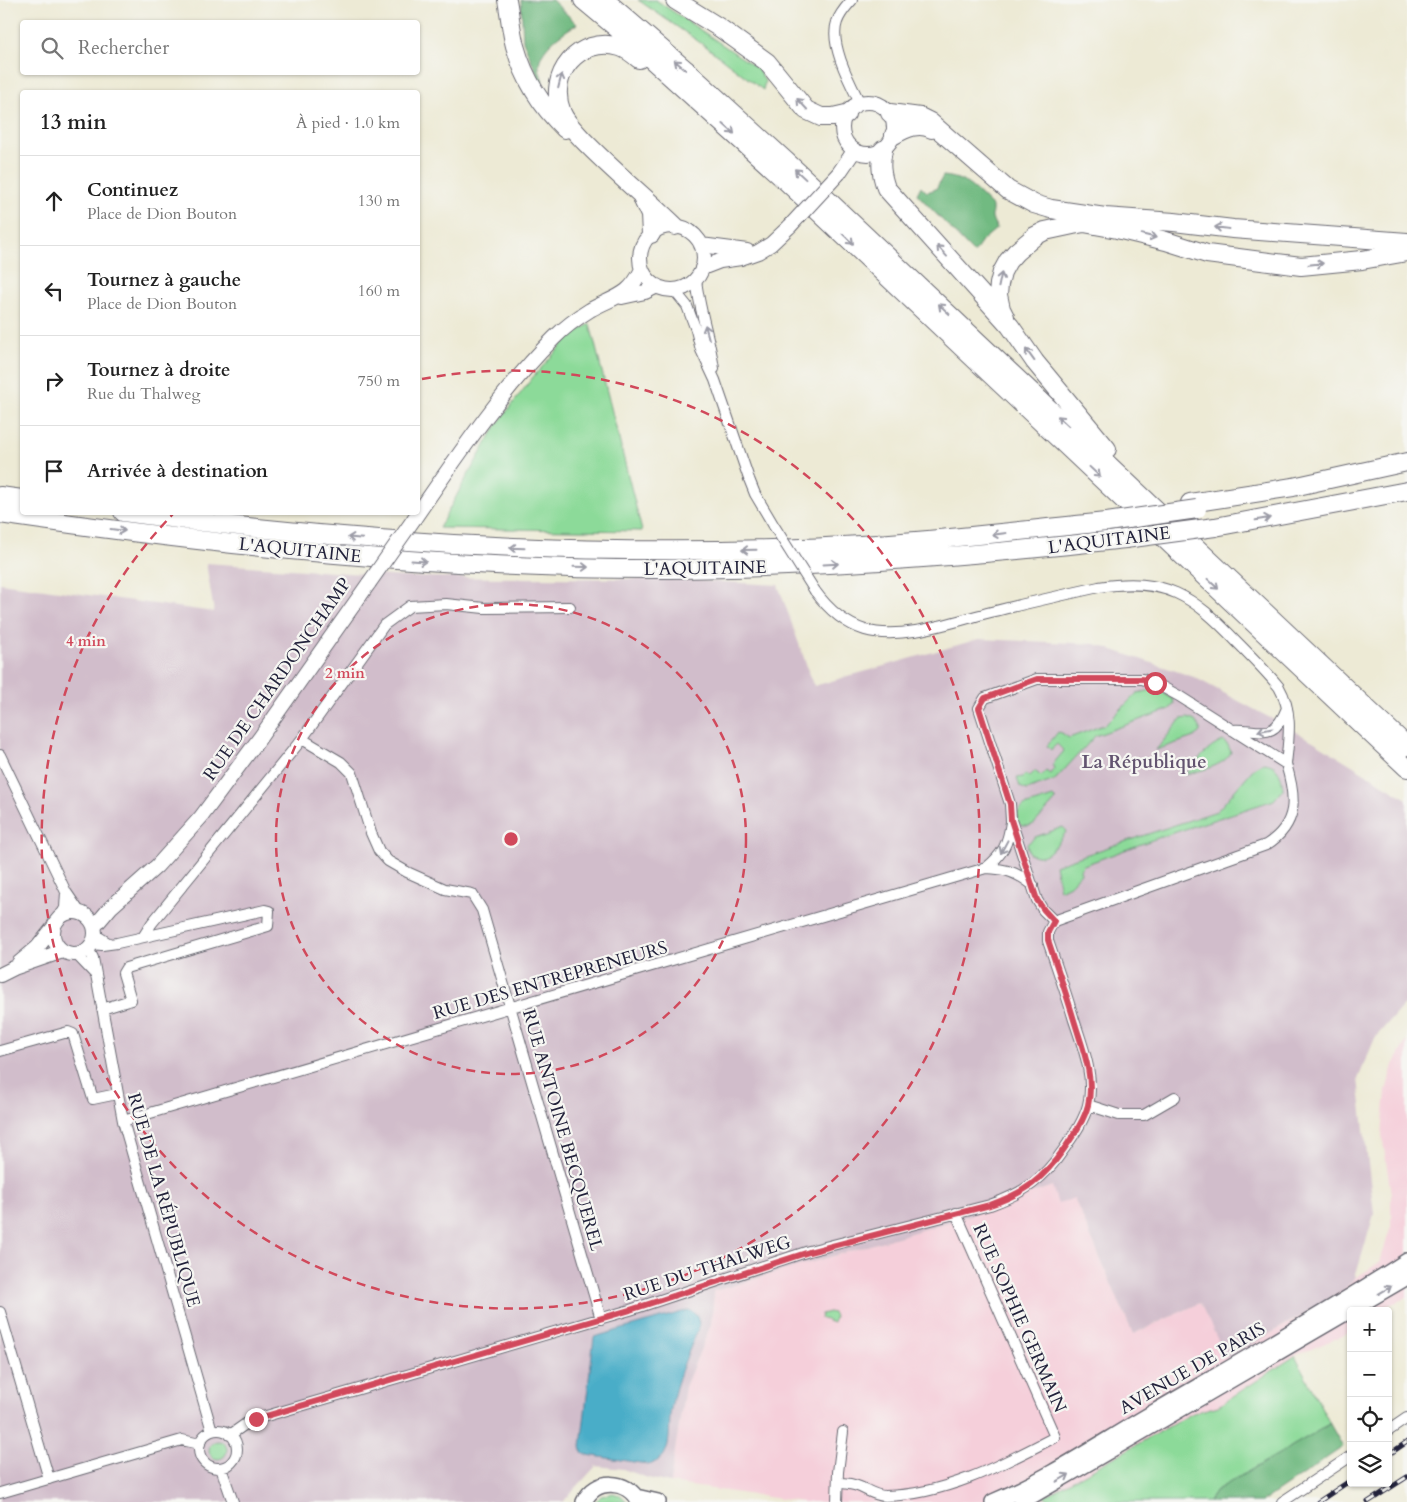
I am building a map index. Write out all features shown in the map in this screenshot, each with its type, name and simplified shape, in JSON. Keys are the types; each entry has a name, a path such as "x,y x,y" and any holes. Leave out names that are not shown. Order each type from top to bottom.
{"highway":[{"path":"507,0 516,48 530,82 550,114 572,136 594,152 675,226"},
{"path":"583,0 692,96 878,267 1407,768"},
{"path":"605,0 678,63 799,173 1407,746"},
{"path":"675,0 720,28 767,62 806,110 821,117 846,114"},
{"path":"594,152 562,115 558,99 557,87 560,76 564,67 577,54 596,46 619,46 692,96"},
{"path":"890,113 920,117 930,122 1008,190 1034,204 1079,218 1166,240 1207,254 1301,266 1362,260 1407,252"},
{"path":"894,135 916,126 925,126 946,136"},
{"path":"883,150 880,163 886,188 1010,326"},
{"path":"640,193 650,215 652,234"},
{"path":"1407,242 1233,229 1174,222 1105,217 1079,218 1035,236 1016,252 1002,272 998,295 1001,309 1010,326 1040,369 1115,459 1237,576 1270,615 1316,649 1407,734"},
{"path":"1194,506 1407,462"},
{"path":"1194,506 1295,493 1407,471"},
{"name":"L'AQUITAINE","path":"0,514 165,536 318,553 440,562 665,569 775,567 991,553 1125,539 1215,527 1407,491"},
{"path":"0,496 20,499"},
{"name":"L'AQUITAINE","path":"146,515 239,527 354,538 477,546 562,549 774,549 960,538 1047,528 1194,506"},
{"path":"1296,663 1330,702 1407,779"}],"main road":[{"path":"869,101 885,107 890,113 895,128 894,135 888,146 869,155 854,150 844,138 842,122 850,109 860,102 869,101"},
{"path":"699,274 704,260 701,245 690,232 675,226 658,229 645,241 640,259 642,269 651,282 657,286 674,290 682,288 699,274 720,261 742,258 772,244 839,173 854,150"},
{"path":"701,245 758,252"},
{"name":"RUE DE CHARDONCHAMP","path":"420,511 486,420 553,339 577,318 632,288 642,269"},
{"path":"616,298 645,292 657,286"},
{"name":"RUE DE CHARDONCHAMP","path":"85,943 111,907 157,866 201,817 259,739 417,515"},
{"name":"RUE DE CHARDONCHAMP","path":"85,914 111,907"},
{"path":"14,968 37,948 57,923 71,912 85,914 90,920 85,943"},
{"path":"57,923 53,937 57,945 85,943"},
{"path":"0,975 14,968 85,943"},
{"name":"AVENUE DE PARIS","path":"993,1502 1036,1481 1258,1352 1361,1291 1407,1261"},
{"name":"AVENUE DE PARIS","path":"1021,1502 1407,1277"},
{"path":"584,1502 590,1493 605,1484 622,1486 630,1490 637,1499 658,1502"}],"street":[{"path":"852,0 842,11 834,36 838,51 860,102"},
{"path":"699,274 697,291 711,345 716,380"},
{"path":"674,290 687,306 701,350 716,380 749,479 763,508 826,606 850,624 866,630 887,633 920,629 1099,587 1123,583 1141,584 1177,593 1210,614 1272,678 1284,695 1290,730 1286,764 1293,791 1293,805 1291,817 1285,828 1266,845 1054,921 1037,900 1011,820"},
{"path":"143,937 152,923 302,739 384,625 410,606 446,604 484,608 570,607"},
{"path":"986,868 1006,848 1011,820 1010,804 979,708 985,698 1037,679 1142,679 1155,683 1179,696 1286,764"},
{"path":"1232,730 1246,729 1256,732 1267,732 1278,724 1287,708"},
{"name":"RUE ANTOINE BECQUEREL","path":"302,739 341,762 352,773 371,833 379,851 388,861 444,889 472,894 482,910 601,1319"},
{"path":"0,755 66,892 85,914"},
{"path":"986,868 1005,869 1018,874 1032,885"},
{"name":"RUE DES ENTREPRENEURS","path":"123,1121 986,868"},
{"path":"57,923 65,908 66,892"},
{"path":"85,943 110,944 266,910 270,914 268,926 126,968 123,973 131,1000 102,1009"},
{"name":"RUE DU THALWEG","path":"230,1435 247,1422 256,1419 601,1319 809,1252 990,1205 1012,1197 1032,1184 1056,1161 1076,1132 1088,1105 1090,1081 1086,1060 1048,940 1048,932 1054,921"},
{"name":"RUE DE LA RÉPUBLIQUE","path":"85,943 96,975 116,1094 123,1121 212,1431"},
{"path":"0,1051 68,1032 73,1034 93,1099 116,1094"},
{"path":"1088,1105 1119,1115 1144,1115 1175,1097"},
{"name":"RUE SOPHIE GERMAIN","path":"838,1483 851,1484 883,1496 927,1490 964,1480 1000,1465 1055,1437 956,1213"},
{"path":"0,1312 49,1479"},
{"path":"1392,1428 1407,1418"},
{"path":"212,1431 225,1431 230,1435 234,1440 237,1452 232,1462 221,1468 212,1467 202,1458 199,1450 203,1438 212,1431"},
{"path":"837,1502 843,1432"},
{"path":"0,1493 182,1440 200,1444"},
{"path":"1282,1502 1347,1459"},
{"path":"221,1468 232,1502"}],"shaded area":[{"path":"206,563 405,577 671,579 778,585 814,686 979,639 1095,644 1194,677 1313,741 1407,799 1407,1001 1375,1038 1358,1079 1374,1214 1355,1278 1341,1292 1227,1359 1200,1303 1133,1334 1074,1198 1058,1204 1052,1186 965,1217 714,1291 711,1324 685,1387 670,1483 623,1469 596,1466 563,1502 0,1502 0,583 214,612"},
{"path":"1407,1040 1407,1298 1383,1307 1347,1307 1347,1334 1295,1356 1218,1406 1193,1413 1044,1497 1047,1502 803,1502 670,1483 685,1387 711,1324 714,1291 965,1217 1052,1186 1074,1198 1133,1334 1200,1303 1228,1359 1341,1292 1355,1278 1380,1262 1391,1226 1391,1194 1382,1135 1386,1091 1393,1065"}],"green space":[{"path":"521,0 552,0 577,24 564,32 546,48 539,62 543,81 540,81 523,41"},
{"path":"638,0 656,0 757,68 765,81 763,90 708,48"},
{"path":"943,176 965,182 992,206 992,219 997,228 983,240 974,253 917,194 921,186 927,192 936,189"},
{"path":"590,324 642,531 439,528 498,423 533,377 571,335"},
{"path":"1157,689 1173,699 1174,704 1170,709 1095,736 1055,780 1027,790 1020,787 1017,778 1023,777 1026,774 1029,777 1035,771 1041,776 1046,771 1050,774 1054,768 1052,765 1064,751 1057,744 1051,750 1047,746 1058,732 1069,738 1106,724 1137,693"},
{"path":"1188,718 1195,721 1200,727 1200,732 1194,737 1156,750 1181,719"},
{"path":"1223,741 1228,745 1231,752 1228,757 1217,765 1185,775 1207,751"},
{"path":"1262,763 1272,765 1282,779 1283,789 1274,800 1152,840 1084,865 1080,869 1081,873 1070,885 1060,890 1055,865 1217,811 1255,767"},
{"path":"1053,797 1056,800 1034,824 1022,826 1017,821 1017,813 1024,806"},
{"path":"1063,827 1067,831 1051,851 1041,856 1029,853 1027,844 1035,837"},
{"path":"833,1313 835,1317 833,1323 820,1318 821,1314"},
{"path":"1295,1356 1330,1424 1215,1491 1209,1502 1057,1502 1043,1497 1193,1413 1218,1406"},
{"path":"1330,1424 1343,1447 1262,1502 1209,1502 1215,1491"},
{"path":"218,1441 224,1444 227,1450 224,1456 218,1459 212,1456 209,1450 212,1444"},
{"path":"613,1493 619,1495 627,1502 595,1502 601,1496"}],"water":[{"path":"689,1310 697,1317 699,1327 673,1398 668,1444 661,1459 647,1464 587,1455 582,1452 581,1446 594,1337"}],"railway":[{"path":"1392,1452 1407,1442"},
{"path":"1368,1502 1407,1477"},
{"path":"1318,1502 1347,1483"}],"district":[{"name":"La République","path":"1144,761"}],"route":[{"path":"256,1419 630,1310 809,1252 990,1205 1012,1197 1032,1184 1056,1161 1076,1132 1088,1105 1090,1081 1086,1060 1062,979 1048,940 1048,932 1054,921 1037,900 1011,820 1010,804 979,708 985,698 1037,679 1142,679 1155,683"}]}
